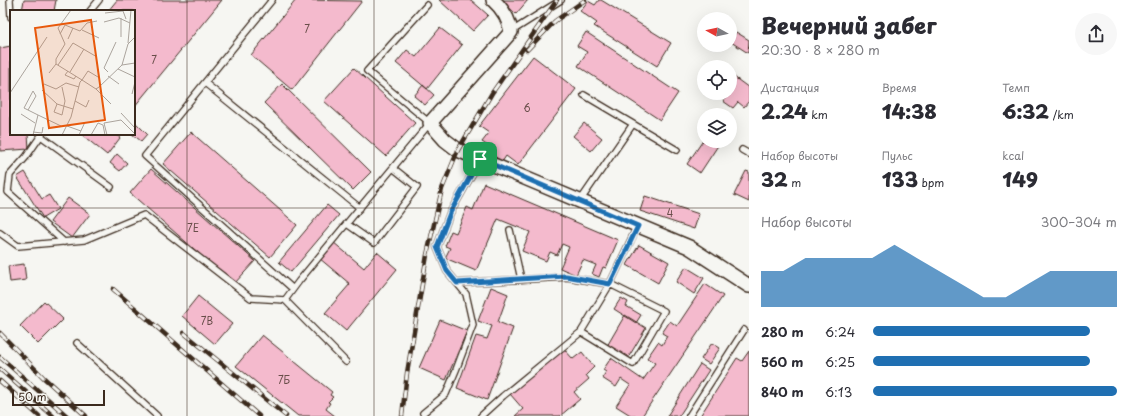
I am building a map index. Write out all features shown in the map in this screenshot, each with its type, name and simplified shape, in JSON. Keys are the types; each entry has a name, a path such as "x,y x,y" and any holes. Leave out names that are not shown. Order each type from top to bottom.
{"street":[{"path":"493,0 500,6 509,22 511,32 430,124 445,140 458,150 689,247 749,286"}],"lane":[{"path":"10,0 11,10"},
{"path":"91,10 99,0"},
{"path":"272,0 146,156 293,289"},
{"path":"511,32 561,0"},
{"path":"285,300 430,124 367,71 427,5"},
{"path":"205,83 360,208"},
{"path":"584,95 677,150"},
{"path":"580,201 633,124"},
{"path":"64,242 8,192 10,175 26,157 41,135 111,187"},
{"path":"742,150 749,154"},
{"path":"423,413 446,394 473,325 466,294 447,271 437,247 450,213 480,159"},
{"path":"347,224 374,243 417,187 393,168"},
{"path":"0,233 18,246 84,240 144,215 251,298 285,300 346,362"},
{"path":"481,416 581,332 610,284 638,226"},
{"path":"510,230 521,279"},
{"path":"457,283 566,276 610,284 664,311 633,364 581,332"},
{"path":"689,416 744,330"},
{"path":"77,343 157,416"}],"building":[{"path":"24,0 56,0 54,10 22,10"},
{"path":"117,0 222,0 135,106 135,10 109,10"},
{"path":"296,0 362,1 292,90 251,55"},
{"path":"439,0 471,0 488,15 473,31"},
{"path":"501,0 528,0 516,14"},
{"path":"599,0 671,43 657,66 594,26 597,23 580,11 588,1 595,5"},
{"path":"440,28 462,45 427,89 396,63 407,50 416,57"},
{"path":"586,32 678,93 660,120 578,66 587,52 577,46"},
{"path":"737,33 749,40 748,53 737,46"},
{"path":"10,46 10,135 28,135 29,149 0,151 0,48"},
{"path":"533,56 576,89 518,165 506,156 502,162 485,149 488,146 482,142 489,133 479,126"},
{"path":"354,68 415,123 386,156 324,101"},
{"path":"737,79 749,88 749,101 744,107 738,102 733,108 723,101 737,100"},
{"path":"282,84 371,172 353,190 264,103"},
{"path":"423,85 434,95 425,105 414,96"},
{"path":"135,122 147,134 141,141 133,135 135,135"},
{"path":"584,123 602,138 591,151 573,136"},
{"path":"191,132 297,225 270,257 163,164"},
{"path":"82,135 116,135 120,138 107,155"},
{"path":"698,148 716,148 700,173 687,164"},
{"path":"117,154 127,163 120,171 110,163"},
{"path":"151,169 255,261 234,284 130,193"},
{"path":"746,171 749,172 749,202 734,195"},
{"path":"25,172 42,199 49,195 58,209 43,218 17,177"},
{"path":"484,183 618,240 606,268 603,267 599,277 592,274 596,265 583,260 576,275 560,268 569,247 562,244 557,255 550,252 546,261 522,251 530,232 498,219 476,271 445,258 450,248 445,246 451,231 456,233 467,207 473,210"},
{"path":"645,196 699,214 694,229 640,211"},
{"path":"68,198 90,214 72,238 50,222"},
{"path":"327,205 339,215 291,272 279,262"},
{"path":"333,242 364,268 377,252 397,269 346,331 325,313 350,284 319,258"},
{"path":"639,245 669,262 658,283 627,265"},
{"path":"24,264 26,280 10,282 8,266"},
{"path":"686,267 704,278 694,294 676,282"},
{"path":"705,284 723,296 642,416 632,416 616,406 630,385 621,379 616,387 602,378 606,372 603,370 611,358 643,380 655,363 647,358 658,342 662,345 667,336 662,333 670,321 677,326"},
{"path":"491,287 508,294 498,322 513,328 487,400 457,388 476,336 487,339 492,326 478,321"},
{"path":"198,296 232,324 215,344 182,316"},
{"path":"621,298 628,302 626,306 641,315 636,323 614,309"},
{"path":"44,301 63,319 38,344 20,326"},
{"path":"625,315 646,328 628,358 607,346"},
{"path":"440,320 467,331 446,380 419,368"},
{"path":"262,335 332,392 330,395 333,397 328,402 330,403 326,409 335,416 298,416 236,366"},
{"path":"712,343 720,348 709,364 701,359"},
{"path":"564,349 573,359 582,352 594,367 586,375 589,379 574,392 580,399 560,416 515,416 523,409 510,394"},
{"path":"749,351 749,416 700,416 737,358 742,361"},
{"path":"700,364 709,370 679,416 667,416"}],"railway":[{"path":"402,416 407,373 427,255 442,189 458,150 492,93 557,0"},
{"path":"527,50 555,21 585,0"},
{"path":"113,289 259,416"},
{"path":"0,333 44,378 86,416"},
{"path":"184,333 286,416"},
{"path":"0,357 67,416"},
{"path":"0,369 53,416"},
{"path":"0,381 39,416"}],"route":[{"path":"480,159 638,226 610,284 566,276 457,283 447,271 437,247 450,213 480,159"}]}
